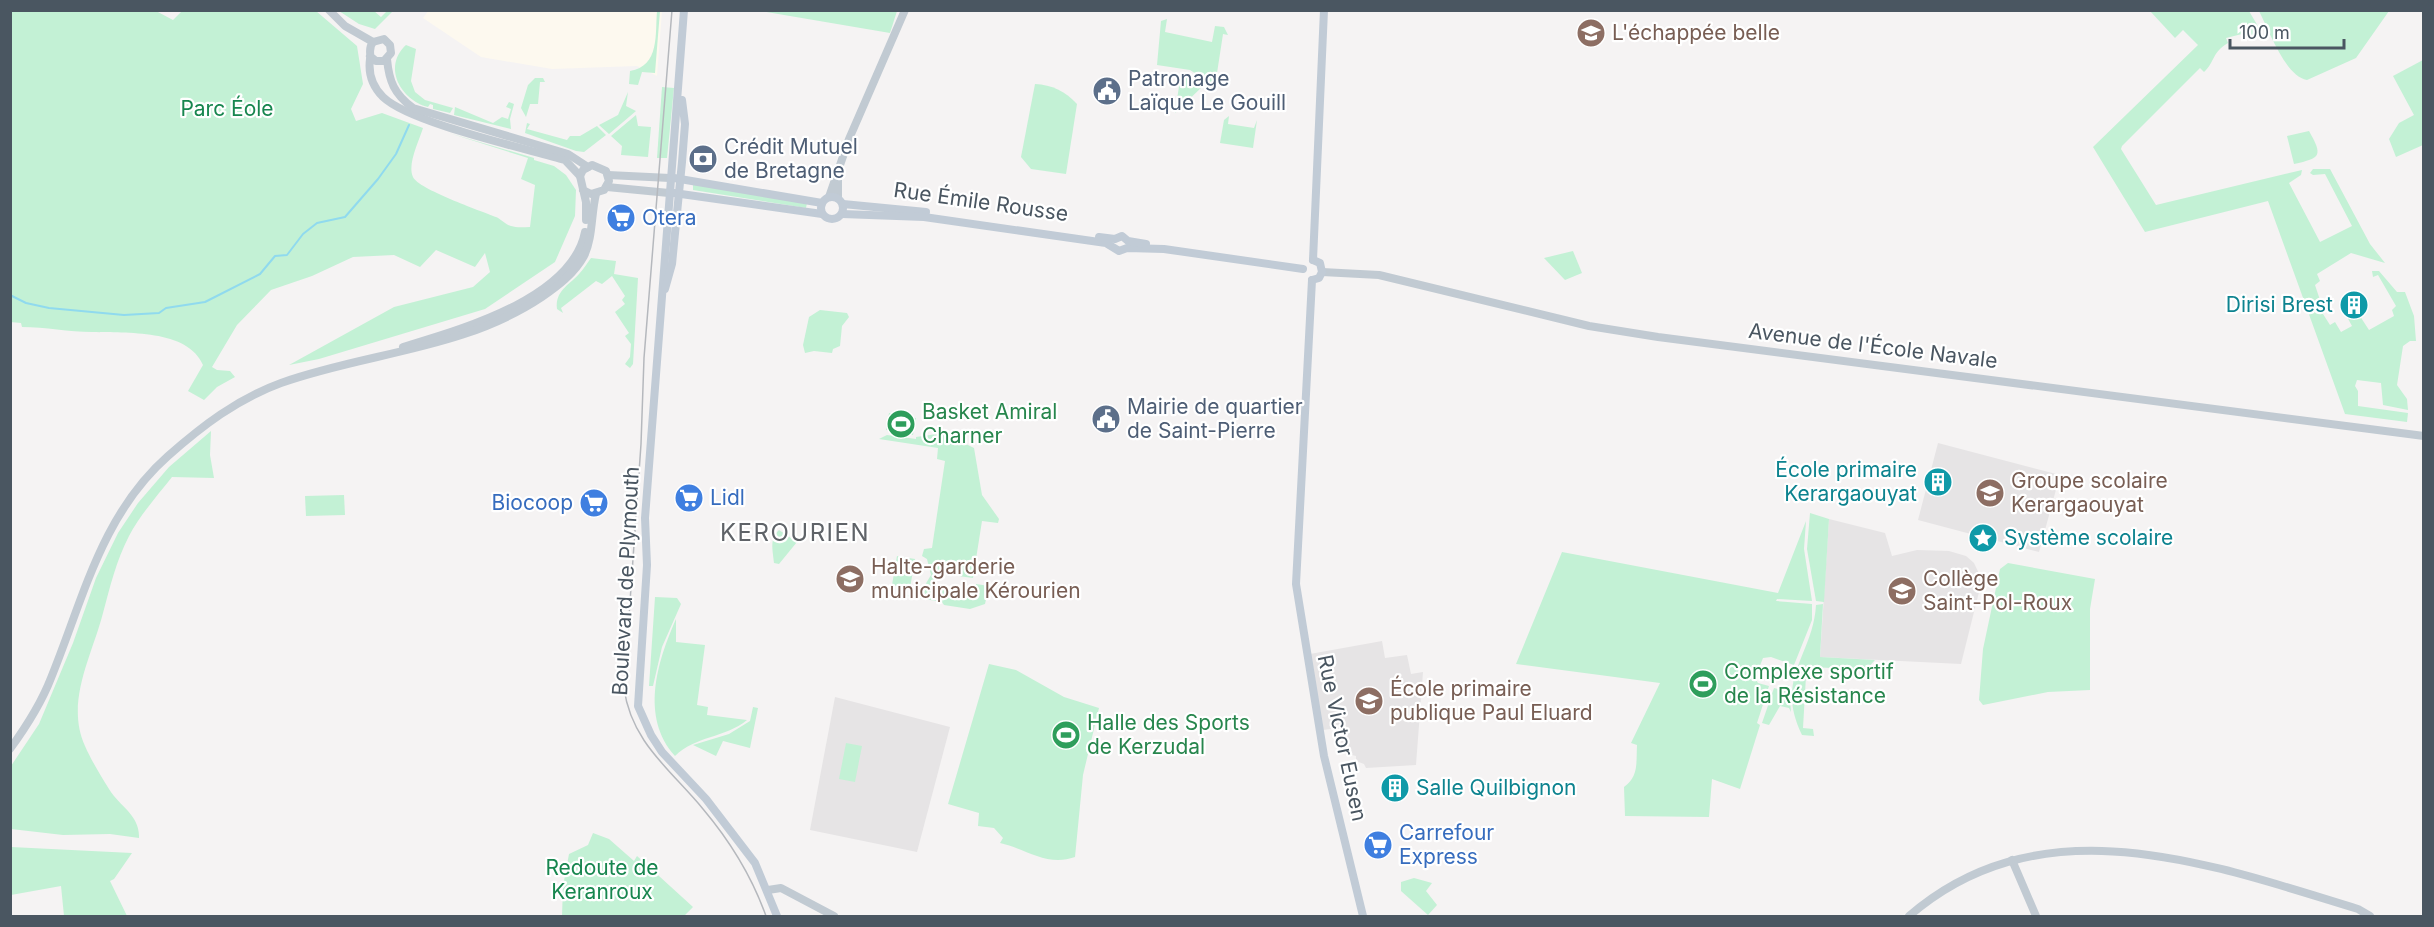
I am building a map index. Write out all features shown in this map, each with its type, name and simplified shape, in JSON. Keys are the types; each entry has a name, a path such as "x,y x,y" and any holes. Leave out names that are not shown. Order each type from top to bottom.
{"main road":[{"name":"Boulevard de Plymouth","path":"686,10 674,193 660,310 645,518 647,565 638,706 657,744 706,799 755,863 777,916"},
{"path":"1313,260 1324,10"},
{"name":"Rue Émile Rousse","path":"675,178 833,201 914,210 1114,242"},
{"path":"674,193 822,214 833,201 842,214"},
{"name":"Rue Émile Rousse","path":"822,214 834,220 842,214 924,217 1114,242"},
{"path":"1114,242 1122,236 1127,244 1303,269"},
{"path":"1313,260 1320,263 1322,272 1318,278 1312,280 1306,278 1303,269 1307,261 1313,260"},
{"name":"Rue Victor Eusen","path":"1312,280 1296,565 1306,656 1324,756 1363,916"}],"street":[{"path":"329,10 345,26 373,42"},
{"path":"833,201 849,139 905,10"},
{"path":"352,362 465,336 527,306 560,285 584,237 586,202 580,176 565,160 432,121 398,108 382,96 374,85 369,67 369,48 373,42 380,39 389,43 392,53 387,59 380,62 370,56"},
{"path":"387,59 390,83 397,94 412,108 568,154 588,167 602,167 608,175 607,187"},
{"path":"580,176 588,167"},
{"name":"Rue Émile Rousse","path":"608,175 675,178"},
{"path":"11,747 36,709 50,680 88,577 112,527 148,477 204,422 247,398 279,384 475,325 506,311 569,270 587,249 596,194 607,187 674,193"},
{"path":"583,190 596,194"},
{"name":"Avenue de l'École Navale","path":"1322,272 1379,275 1589,326 1658,337 2424,436"},
{"path":"1909,916 1947,888 1989,866 2012,860 2087,849 2178,860 2263,880 2358,909 2370,916"},
{"path":"2012,860 2036,916"},
{"path":"768,890 781,888 834,916"}],"shaded area":[{"path":"429,10 662,11 657,76 637,66 552,69 481,57 423,18"},
{"name":"Groupe scolaire Kerargaouyat","path":"1938,443 2060,475 2039,552 1918,520"},
{"name":"Collège Saint-Pol-Roux","path":"1829,519 1885,533 1892,556 1917,550 1949,551 1966,556 1974,563 1982,580 1961,664 1820,657"},
{"name":"École primaire publique Paul Eluard","path":"1382,641 1385,658 1407,655 1411,674 1423,672 1416,765 1366,768 1364,764 1356,761 1356,756 1344,753 1338,728 1323,730 1310,654"},
{"path":"835,697 950,727 917,852 810,830"}],"green space":[{"path":"754,10 897,10 897,11 890,33"},
{"name":"Parc Éole","path":"10,11 156,11 173,20 182,11 316,11 357,46 363,84 351,109 356,121 382,113 423,128 411,166 413,177 417,182 509,225 530,227 535,185 521,179 528,158 449,133 554,166 566,175 576,190 575,216 555,262 485,309 319,359 289,365 394,307 473,287 490,272 485,253 475,267 436,250 420,267 394,255 353,257 312,276 271,290 237,325 212,367 217,370 230,371 235,377 217,387 204,400 188,391 203,365 195,353 170,339 138,333 83,332 22,327 21,323 10,322"},
{"path":"339,11 374,11 381,17 387,11 393,11 375,29 359,24"},
{"path":"657,11 660,11 655,73 642,72 638,85 629,84 630,71 647,63 651,56 654,48"},
{"path":"2150,11 2249,11 2259,28 2257,36 2252,37 2250,32 2226,38 2228,43 2216,53 2204,72 2200,68 2121,149 2156,205 2302,170 2301,175 2289,183 2320,242 2352,226 2325,174 2310,173 2313,169 2330,169 2370,244 2385,263 2351,253 2317,274 2320,281 2315,285 2320,300 2327,298 2332,306 2323,314 2330,325 2335,322 2341,332 2352,326 2346,315 2356,310 2369,330 2394,316 2392,310 2396,306 2378,275 2373,277 2372,271 2379,271 2397,292 2405,292 2414,316 2416,341 2410,341 2403,346 2397,385 2407,399 2408,410 2383,405 2381,383 2357,380 2355,386 2358,391 2358,406 2408,413 2407,422 2345,414 2268,201 2145,232 2093,147 2198,45 2183,30 2175,38"},
{"path":"2259,11 2389,11 2356,58 2307,80 2299,77 2285,61"},
{"path":"1167,19 1165,32 1212,42 1215,26 1224,27 1228,35 1223,34 1215,86 1190,70 1157,65 1161,21"},
{"path":"406,45 416,49 411,81 415,92 425,100 453,108 450,113 433,109 433,105 430,104 428,107 418,103 403,90 395,72 399,54"},
{"path":"2423,60 2423,145 2396,157 2389,139 2399,123 2414,115 2393,76"},
{"path":"1181,73 1191,74 1205,84 1175,113"},
{"path":"535,78 543,78 545,82 540,82 538,104 530,104 526,117 521,108 528,85"},
{"path":"1035,84 1058,90 1077,104 1066,174 1031,169 1021,157"},
{"path":"662,87 674,88 667,158 657,158"},
{"path":"628,92 626,106 636,111 609,134 599,125 618,115"},
{"path":"509,102 514,104 510,119 511,129 454,115 455,107 493,123 502,117 508,119 511,109 506,107"},
{"path":"636,115 638,126 651,127 648,157 621,155 622,146 611,136"},
{"path":"1229,116 1228,124 1254,128 1257,120 1253,148 1220,143 1224,120"},
{"path":"527,123 530,124 527,129 567,140 570,136 580,136 597,126 606,135 584,152 576,151 525,133"},
{"path":"2309,131 2318,151 2317,155 2310,160 2294,164 2287,136"},
{"path":"693,184 807,203 806,208 693,190"},
{"path":"1573,251 1582,273 1565,280 1544,258"},
{"path":"591,258 616,261 614,274 638,278 633,364 630,368 625,364 630,357 631,344 625,336 629,333 615,312 625,304 622,300 625,296 612,276 602,284 596,281 561,308 563,313 557,309 560,293"},
{"path":"820,310 847,313 849,317 842,326 840,346 833,349 832,353 814,351 805,353 803,345 809,317"},
{"name":"Basket Amiral Charner","path":"889,413 916,418 913,435 886,430"},
{"path":"211,431 210,455 214,478 172,477 133,528 120,555 82,679 78,713 85,746 113,795 133,817 139,838 110,834 63,835 11,829 11,766 39,724 73,643 96,578 118,533 138,503 169,467"},
{"path":"944,433 974,448 982,495 999,519 998,523 982,521 973,578 936,573 934,586 975,592 976,584 989,586 985,604 970,609 907,596 922,590 931,575 927,559 922,556 924,549 932,548 945,461 937,459 938,448 879,439 887,435 916,439 916,437"},
{"path":"344,495 345,515 306,516 305,496"},
{"path":"1810,513 1829,519 1824,602 1816,601 1807,549"},
{"name":"Complexe sportif de la Résistance","path":"1806,521 1804,549 1812,601 1777,599 1776,601 1812,604 1812,620 1794,665 1771,657 1763,658 1755,678 1758,683 1769,686 1757,723 1760,725 1740,789 1712,779 1709,817 1625,816 1624,787 1634,774 1636,763 1637,745 1631,743 1660,683 1516,664 1562,552 1778,593"},
{"path":"779,530 797,542 779,564 774,563 772,545"},
{"path":"897,556 915,559 910,588 892,585"},
{"path":"2008,563 2095,579 2090,609 2090,690 2048,692 1983,705 1979,700 1983,649 2000,569"},
{"path":"655,597 677,598 681,604 662,647 653,686 649,686"},
{"path":"1823,604 1820,657 1875,660 1866,670 1813,667 1813,676 1806,676 1803,728 1813,729 1814,736 1802,735 1794,715 1793,682 1809,639 1816,605"},
{"path":"676,619 676,642 705,645 697,705 708,707 707,715 747,720 729,730 692,744 675,756 664,741 658,724 655,689 663,653"},
{"path":"989,664 1016,670 1064,697 1099,708 1083,775 1075,857 1065,860 1046,859 1000,843 1003,838 994,828 978,826 979,813 948,804"},
{"path":"1789,685 1791,712 1789,708 1780,706 1769,725 1762,723 1774,688 1782,690"},
{"path":"753,707 758,708 750,748 723,741 716,756 693,745 729,734 750,721"},
{"path":"846,743 862,746 855,782 839,779"},
{"name":"Redoute de Keranroux","path":"593,833 609,839 634,861 637,856 693,907 684,916 562,916 563,886 569,854 588,845"},
{"path":"11,847 132,853 114,879 110,881 127,916 64,916 61,886 11,895"},
{"path":"1414,878 1432,883 1426,891 1437,905 1428,915 1401,891 1401,882"}],"waterway":[{"path":"10,295 26,303 49,308 124,315 159,313 166,308 205,302 260,274 275,256 287,255 303,234 317,223 345,217 396,154 409,125"}],"tram line":[{"path":"672,10 644,358 641,444 624,688 628,707 644,740 722,834 747,873 766,916"}],"place":[{"name":"L'échappée belle","path":"1591,33"},
{"name":"Patronage Laïque Le Gouill","path":"1107,91"},
{"name":"Crédit Mutuel de Bretagne","path":"703,159"},
{"name":"Otera","path":"621,218"},
{"name":"Dirisi Brest","path":"2354,305"},
{"name":"Mairie de quartier de Saint-Pierre","path":"1106,419"},
{"name":"Basket Amiral Charner","path":"901,424"},
{"name":"École primaire Kerargaouyat","path":"1938,482"},
{"name":"Groupe scolaire Kerargaouyat","path":"1990,493"},
{"name":"Lidl","path":"689,498"},
{"name":"Biocoop","path":"594,503"},
{"name":"Système scolaire","path":"1983,538"},
{"name":"Halte-garderie municipale Kérourien","path":"850,579"},
{"name":"Collège Saint-Pol-Roux","path":"1902,591"},
{"name":"Complexe sportif de la Résistance","path":"1703,684"},
{"name":"École primaire publique Paul Eluard","path":"1369,701"},
{"name":"Halle des Sports de Kerzudal","path":"1066,735"},
{"name":"Salle Quilbignon","path":"1395,788"},
{"name":"Carrefour Express","path":"1378,845"}],"district":[{"name":"KEROURIEN","path":"795,533"}]}
